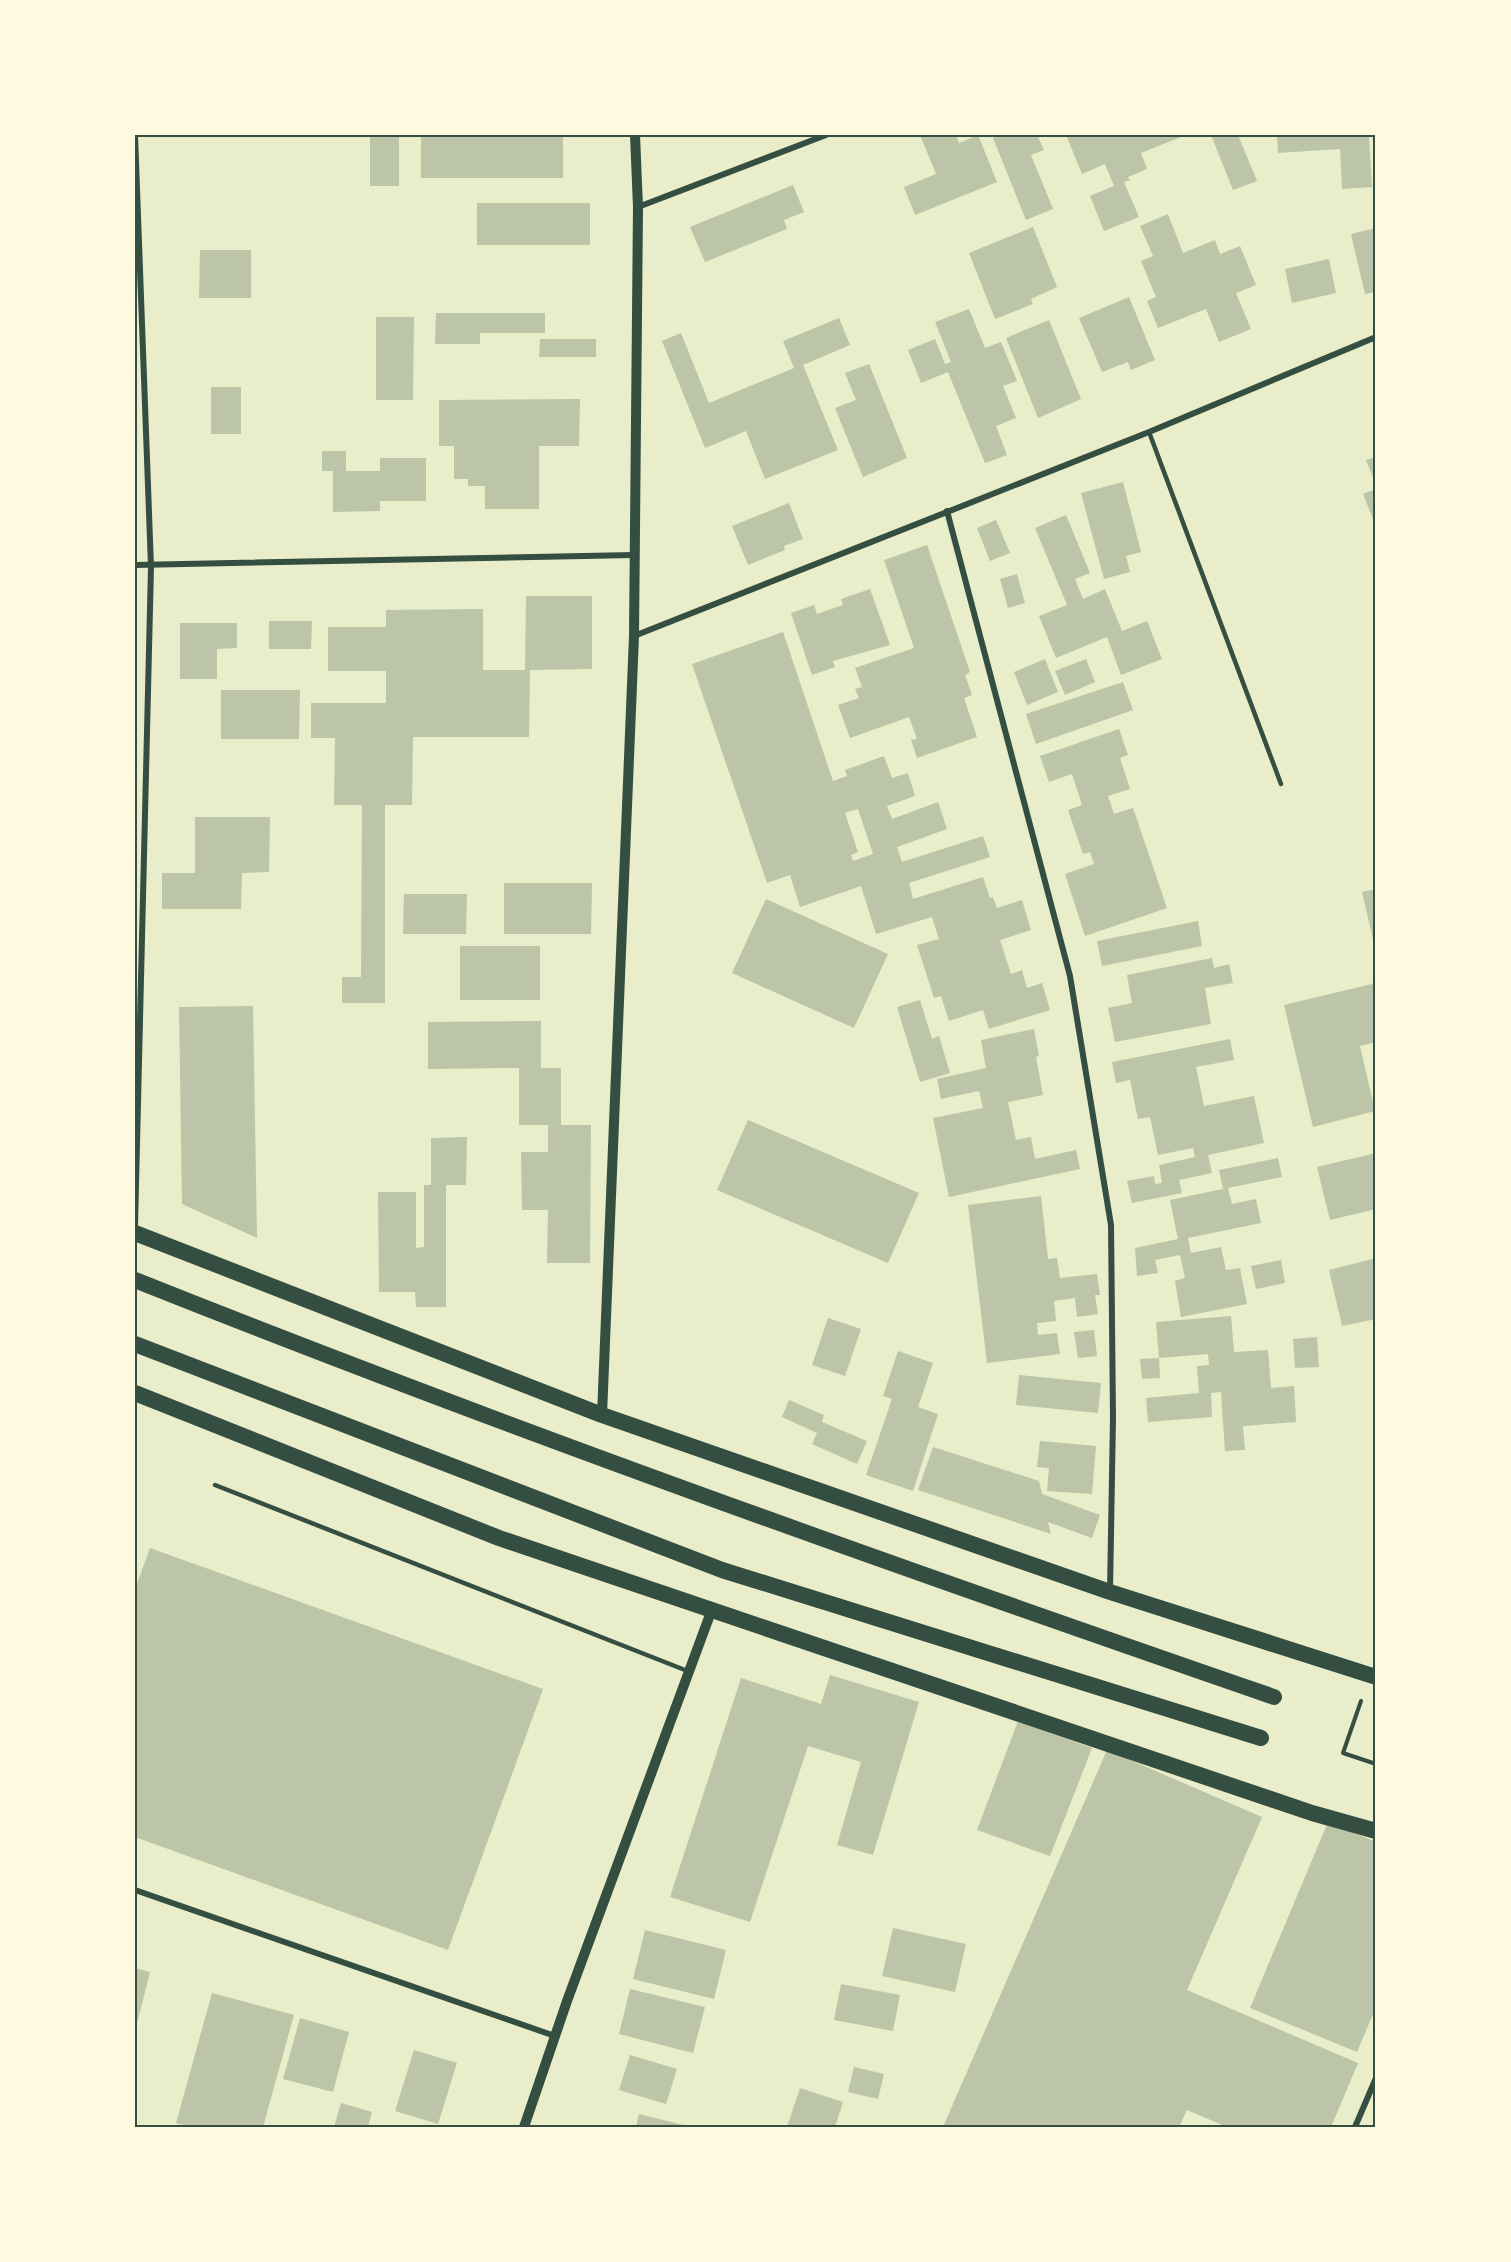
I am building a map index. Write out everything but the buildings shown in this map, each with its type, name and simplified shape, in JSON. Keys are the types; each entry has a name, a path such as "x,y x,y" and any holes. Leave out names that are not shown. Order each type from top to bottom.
{"highway":[{"path":"135,1233 602,1415 1110,1592 1376,1677"},
{"path":"135,1280 333,1359 589,1455 992,1600 1275,1697"},
{"path":"135,1344 722,1570 1261,1738"},
{"path":"135,1393 499,1538 711,1612 1312,1813 1376,1832"}],"street":[{"path":"135,135 151,567 135,1226"},
{"path":"602,1415 634,636 638,207 635,135"},
{"path":"638,207 826,135"},
{"path":"634,636 1149,432 1376,337"},
{"path":"947,511 1070,975 1111,1225 1113,1417 1110,1592"},
{"path":"135,565 151,567 634,555"},
{"path":"524,2127 555,2036 711,1612"},
{"path":"135,1890 555,2036"},
{"path":"1355,2127 1376,2078"}],"lane":[{"path":"1149,432 1281,784"},
{"path":"215,1485 690,1672"}],"path":[{"path":"1362,1697 1343,1753 1376,1764"}]}
